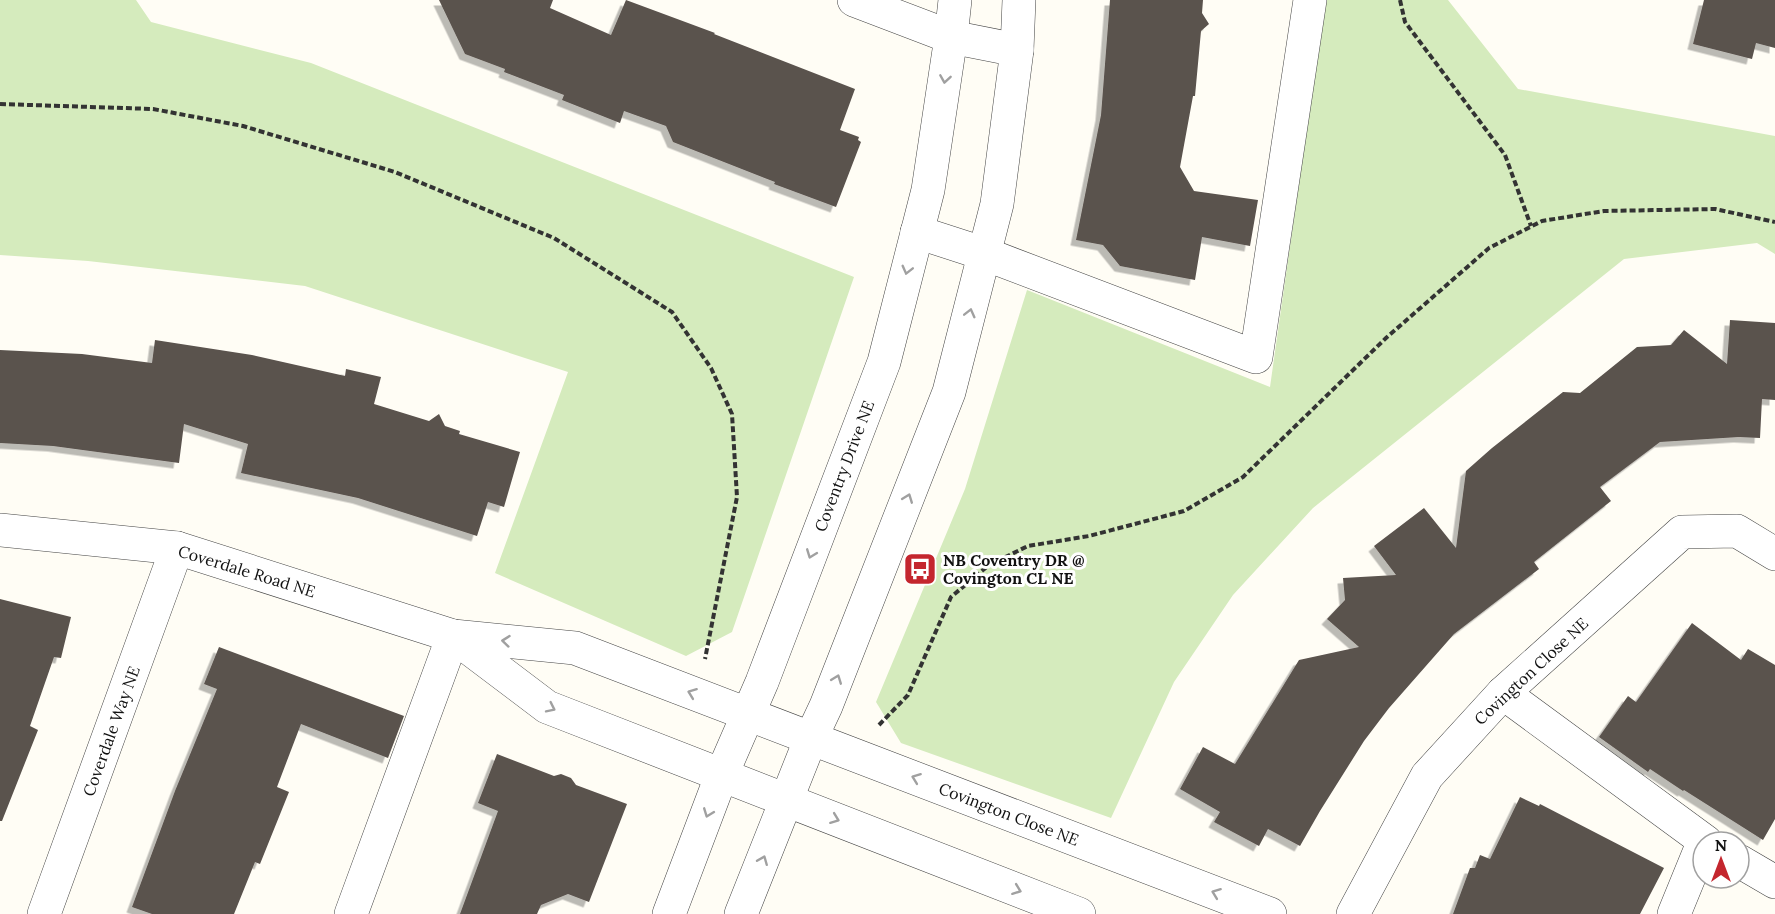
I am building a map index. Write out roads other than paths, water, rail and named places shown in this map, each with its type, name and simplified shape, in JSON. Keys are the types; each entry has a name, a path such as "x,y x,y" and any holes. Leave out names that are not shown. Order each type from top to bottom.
{"street":[{"path":"854,0 951,37 1017,50"},
{"name":"Coventry Drive NE","path":"669,914 722,774 762,682 884,362 928,190 955,0"},
{"path":"741,914 826,706 949,392 997,204 1017,50 1020,0"},
{"path":"917,232 985,254 1256,357 1310,0"},
{"name":"Coverdale Road NE","path":"0,530 177,548 453,636 575,648 747,713"},
{"name":"Covington Close NE","path":"1353,914 1426,776 1503,693 1682,532 1737,531 1775,554"},
{"name":"Coverdale Way NE","path":"44,914 177,548"},
{"path":"351,914 453,636"},
{"name":"Coverdale Road NE","path":"453,636 547,707 722,774"},
{"path":"1503,693 1691,832"},
{"name":"Covington Close NE","path":"747,713 1270,914"},
{"path":"722,774 1064,911"},
{"path":"1751,868 1775,882"},
{"path":"1674,914 1691,873"}],"place":[{"name":"NB Coventry DR @ Covington CL NE","path":"920,569"}]}
